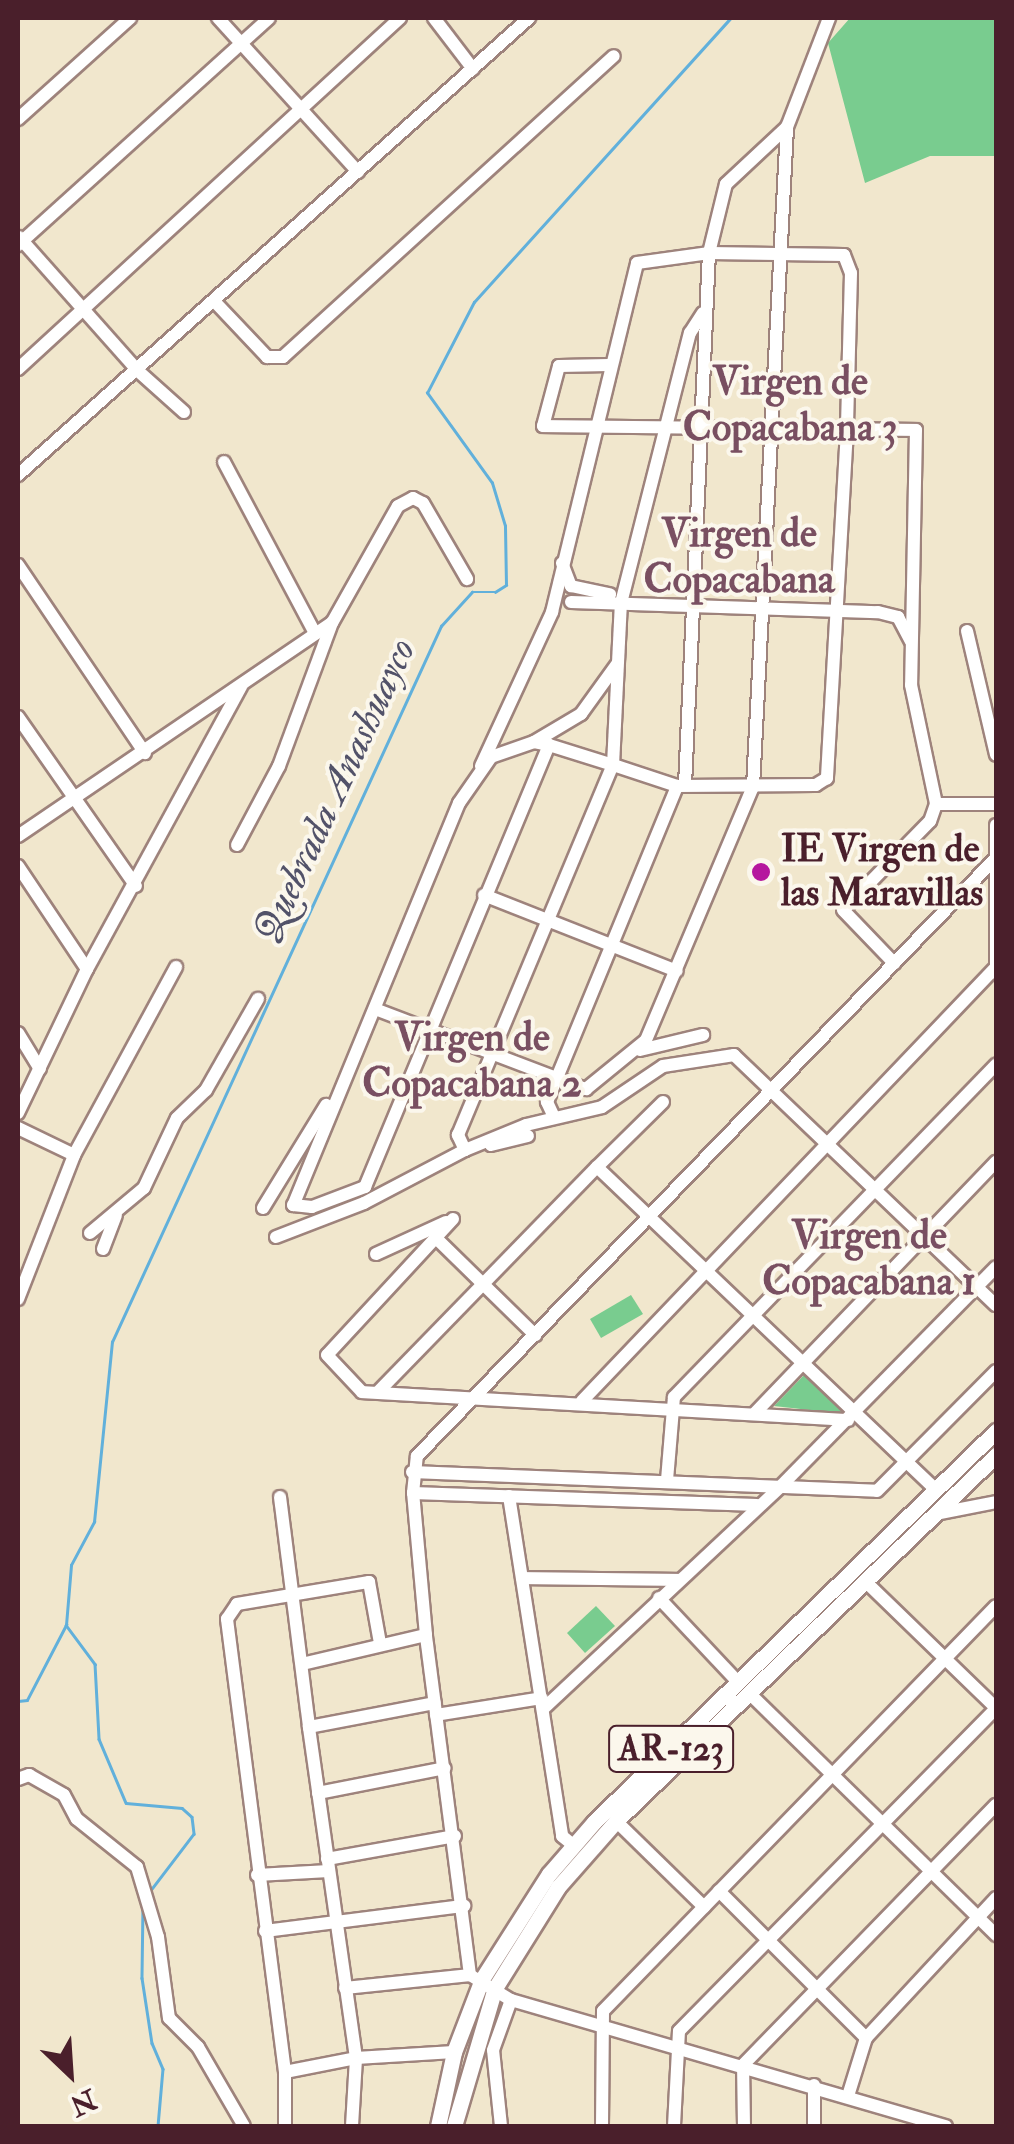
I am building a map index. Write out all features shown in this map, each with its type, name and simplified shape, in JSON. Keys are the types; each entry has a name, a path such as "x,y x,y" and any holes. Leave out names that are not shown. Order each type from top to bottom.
{"main road":[{"name":"AR-123","path":"454,2126 482,1981 616,1821 996,1432"},
{"name":"AR-123","path":"438,2126 454,2052 482,1981 573,1845 866,1582 996,1455"}],"street":[{"path":"18,120 130,18"},
{"path":"218,18 358,172"},
{"path":"184,412 137,370 19,240 269,18"},
{"path":"18,369 82,306 400,18"},
{"path":"434,18 472,70"},
{"path":"18,475 529,18"},
{"path":"640,1050 753,787 787,127 829,18"},
{"path":"215,302 267,357 283,357 614,56"},
{"path":"554,1117 547,1102 681,785 709,253 726,184 787,127"},
{"path":"534,742 549,745 614,764 681,785 816,784 827,778 847,430 849,264 836,253 709,253 637,263 594,424 552,612 481,766 459,804 293,1205 312,1207 366,1187 549,745"},
{"path":"468,1148 458,1135 614,764 622,599 690,333 704,312"},
{"path":"609,365 558,366 542,426 916,430 911,685 936,804 930,822 842,910 894,963"},
{"path":"224,462 315,634"},
{"path":"237,844 280,766 332,622 398,506 413,498 424,502 467,579"},
{"path":"562,560 578,590 622,599 835,610 898,618 913,648"},
{"path":"18,565 144,752"},
{"path":"571,602 622,599"},
{"path":"18,836 332,622"},
{"path":"966,631 996,756"},
{"path":"481,766 534,742 581,714 618,662"},
{"path":"18,1114 88,968 248,676"},
{"path":"18,717 136,886"},
{"path":"936,804 996,804"},
{"path":"996,824 996,975"},
{"path":"482,1981 464,1906 426,1635 412,1493 417,1456 651,1220 994,860"},
{"path":"18,866 88,968"},
{"path":"484,896 677,971"},
{"path":"582,1401 996,966"},
{"path":"18,1299 74,1155 176,967"},
{"path":"90,1233 117,1213 154,1174 177,1118 206,1090 258,999"},
{"path":"375,1009 429,1033 586,1090 640,1050 704,1035"},
{"path":"18,1033 40,1069"},
{"path":"276,1237 364,1203 468,1148 554,1117 602,1106 663,1066 730,1054 928,1235 996,1306"},
{"path":"667,1480 674,1398 996,1065"},
{"path":"263,1208 345,1074"},
{"path":"378,1392 664,1102"},
{"path":"18,1128 74,1155"},
{"path":"468,1148 528,1136"},
{"path":"755,1413 996,1162"},
{"path":"597,1167 803,1362 851,1416 936,1490"},
{"path":"103,1249 117,1213"},
{"path":"376,1254 453,1220 327,1355 362,1392 851,1416"},
{"path":"436,1238 535,1335"},
{"path":"309,1727 436,1709 542,1704 780,1487 996,1267"},
{"path":"412,1472 876,1491 907,1466 996,1371"},
{"path":"412,1493 757,1506"},
{"path":"509,1496 562,1836 573,1845"},
{"path":"280,1497 356,2058 352,2126"},
{"path":"935,1514 996,1502"},
{"path":"522,1578 679,1580"},
{"path":"286,2126 284,2072 256,1875 227,1618 237,1604 369,1582 380,1643"},
{"path":"674,2126 674,2043 996,1708 866,1582"},
{"path":"660,1598 744,1688 996,1935"},
{"path":"602,2126 603,2011 996,1606"},
{"path":"302,1664 426,1635"},
{"path":"318,1794 444,1768"},
{"path":"18,1779 29,1775 64,1795 78,1819 124,1853 144,1880 169,2018 198,2047 244,2126"},
{"path":"744,2126 744,2065 996,1805"},
{"path":"616,1821 704,1907"},
{"path":"256,1875 328,1865 455,1836"},
{"path":"719,1892 866,2038"},
{"path":"848,2096 866,2038 996,1898"},
{"path":"265,1931 464,1906"},
{"path":"345,1988 482,1981 511,2000 674,2043 946,2126"},
{"path":"501,2126 492,2050 511,2000"},
{"path":"284,2072 356,2058 454,2052"},
{"path":"814,2085 814,2126"}],"green space":[{"path":"850,18 996,18 996,156 930,156 865,183 828,43"},
{"path":"631,1295 643,1314 601,1338 590,1319"},
{"path":"805,1374 845,1414 774,1406"},
{"path":"596,1606 615,1626 585,1653 567,1633"}],"waterway":[{"name":"Quebrada Anashuayco","path":"18,1701 27,1700 66,1625 71,1565 94,1522 112,1342 441,626 472,592 495,592 506,585 505,526 492,483 427,393 474,302 731,18"},
{"path":"66,1625 95,1664 99,1739 126,1803 182,1808 192,1817 194,1834 149,1893"},
{"path":"143,1905 142,1978 152,2043 163,2069 158,2126"}],"place":[{"name":"IE Virgen de las Maravillas","path":"761,872"}],"district":[{"name":"Virgen de Copacabana 3","path":"790,405"},
{"name":"Virgen de Copacabana","path":"739,557"},
{"name":"Virgen de Copacabana 2","path":"472,1061"},
{"name":"Virgen de Copacabana 1","path":"869,1259"}]}
